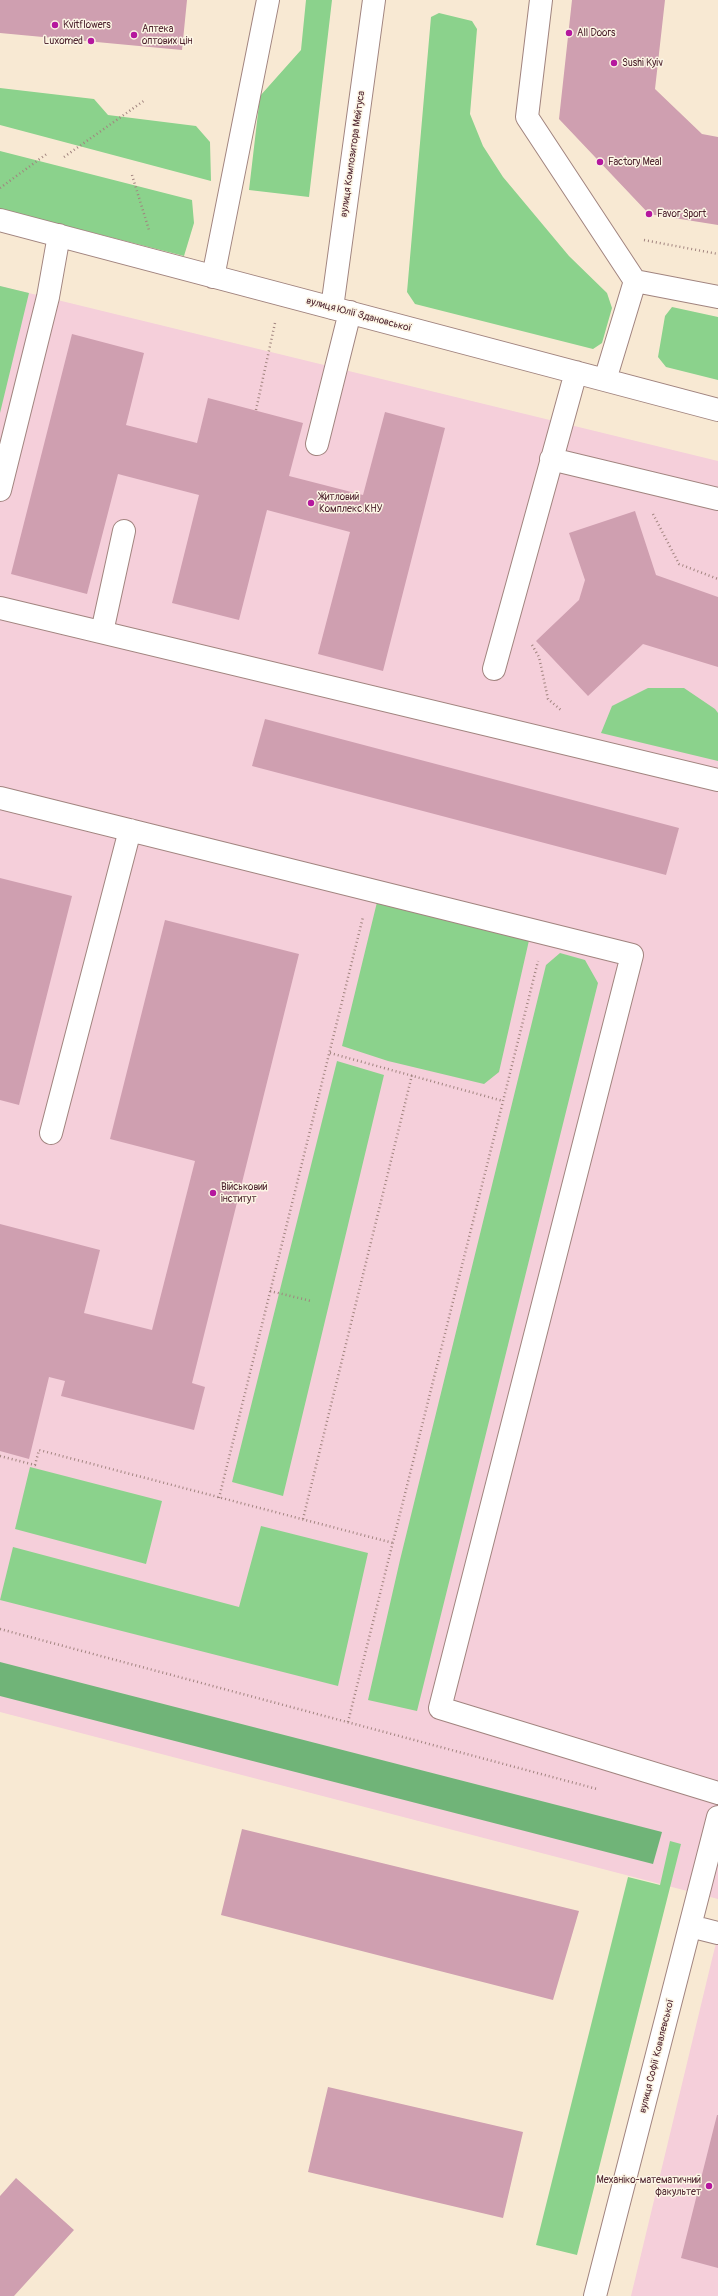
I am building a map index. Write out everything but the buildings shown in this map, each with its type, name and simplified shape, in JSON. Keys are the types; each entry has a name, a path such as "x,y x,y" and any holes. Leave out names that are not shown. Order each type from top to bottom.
{"street":[{"path":"213,276 268,0"},
{"name":"вулиця Композитора Мейтуса","path":"317,444 341,310 374,0"},
{"path":"540,0 528,117 635,281 718,297"},
{"name":"вулиця Юлії Здановської","path":"0,220 718,410"},
{"path":"0,490 48,298 59,235"},
{"path":"605,380 635,281"},
{"path":"494,669 576,372"},
{"path":"551,459 718,499"},
{"path":"102,632 124,530"},
{"path":"0,608 718,780"},
{"path":"0,798 632,955 440,1708 718,1793"},
{"path":"51,1132 130,830"},
{"name":"вулиця Софії Ковалевської","path":"595,2296 718,1817"},
{"path":"690,1926 718,1933"}],"path":[{"path":"64,157 145,100"},
{"path":"0,188 48,154"},
{"path":"639,234 644,240 718,254"},
{"path":"256,410 275,322"},
{"path":"651,511 679,564 718,579"},
{"path":"218,1498 370,890"},
{"path":"348,1722 545,933"},
{"path":"330,1053 503,1101"},
{"path":"303,1519 412,1075"},
{"path":"270,1291 311,1301"},
{"path":"0,1456 35,1465 39,1450 392,1543"},
{"path":"0,1629 602,1790"}],"shaded area":[{"path":"0,286 718,461 718,1899 0,1712"},
{"path":"718,1936 718,2296 631,2296 713,1955"}],"green space":[{"path":"306,0 332,0 309,197 249,190 260,96 301,50"},
{"path":"439,13 472,21 477,29 470,114 483,146 503,177 569,256 607,293 612,308 602,343 593,349 415,304 407,292 431,17"},
{"path":"0,88 94,99 108,115 196,126 210,142 211,181 0,125"},
{"path":"0,151 192,200 194,223 184,256 0,209"},
{"path":"0,286 29,293 0,413"},
{"path":"672,307 718,317 718,380 666,367 658,357 665,316"},
{"path":"648,688 684,688 715,709 718,713 718,761 601,733 612,706"},
{"path":"378,898 530,936 499,1072 484,1084 388,1061 342,1046"},
{"path":"560,953 585,960 598,983 417,1711 368,1700 400,1560 546,965"},
{"path":"337,1061 384,1075 283,1496 232,1482"},
{"path":"30,1467 162,1501 146,1564 15,1529"},
{"path":"261,1526 368,1553 338,1686 0,1600 13,1547 239,1607"},
{"path":"0,1662 662,1832 653,1864 0,1696"},
{"path":"670,1841 681,1844 577,2255 536,2245 628,1877 660,1885"}],"place":[{"name":"Kvitflowers","path":"55,25"},
{"name":"All Doors","path":"569,33"},
{"name":"Аптека оптових цін","path":"134,35"},
{"name":"Luxomed","path":"91,41"},
{"name":"Sushi Kyiv","path":"614,63"},
{"name":"Factory Meal","path":"600,162"},
{"name":"Favor Sport","path":"649,214"},
{"name":"Житловий Комплекс КНУ","path":"311,503"},
{"name":"Військовий інститут","path":"213,1193"},
{"name":"Механіко-математичний факультет","path":"709,2186"}]}
